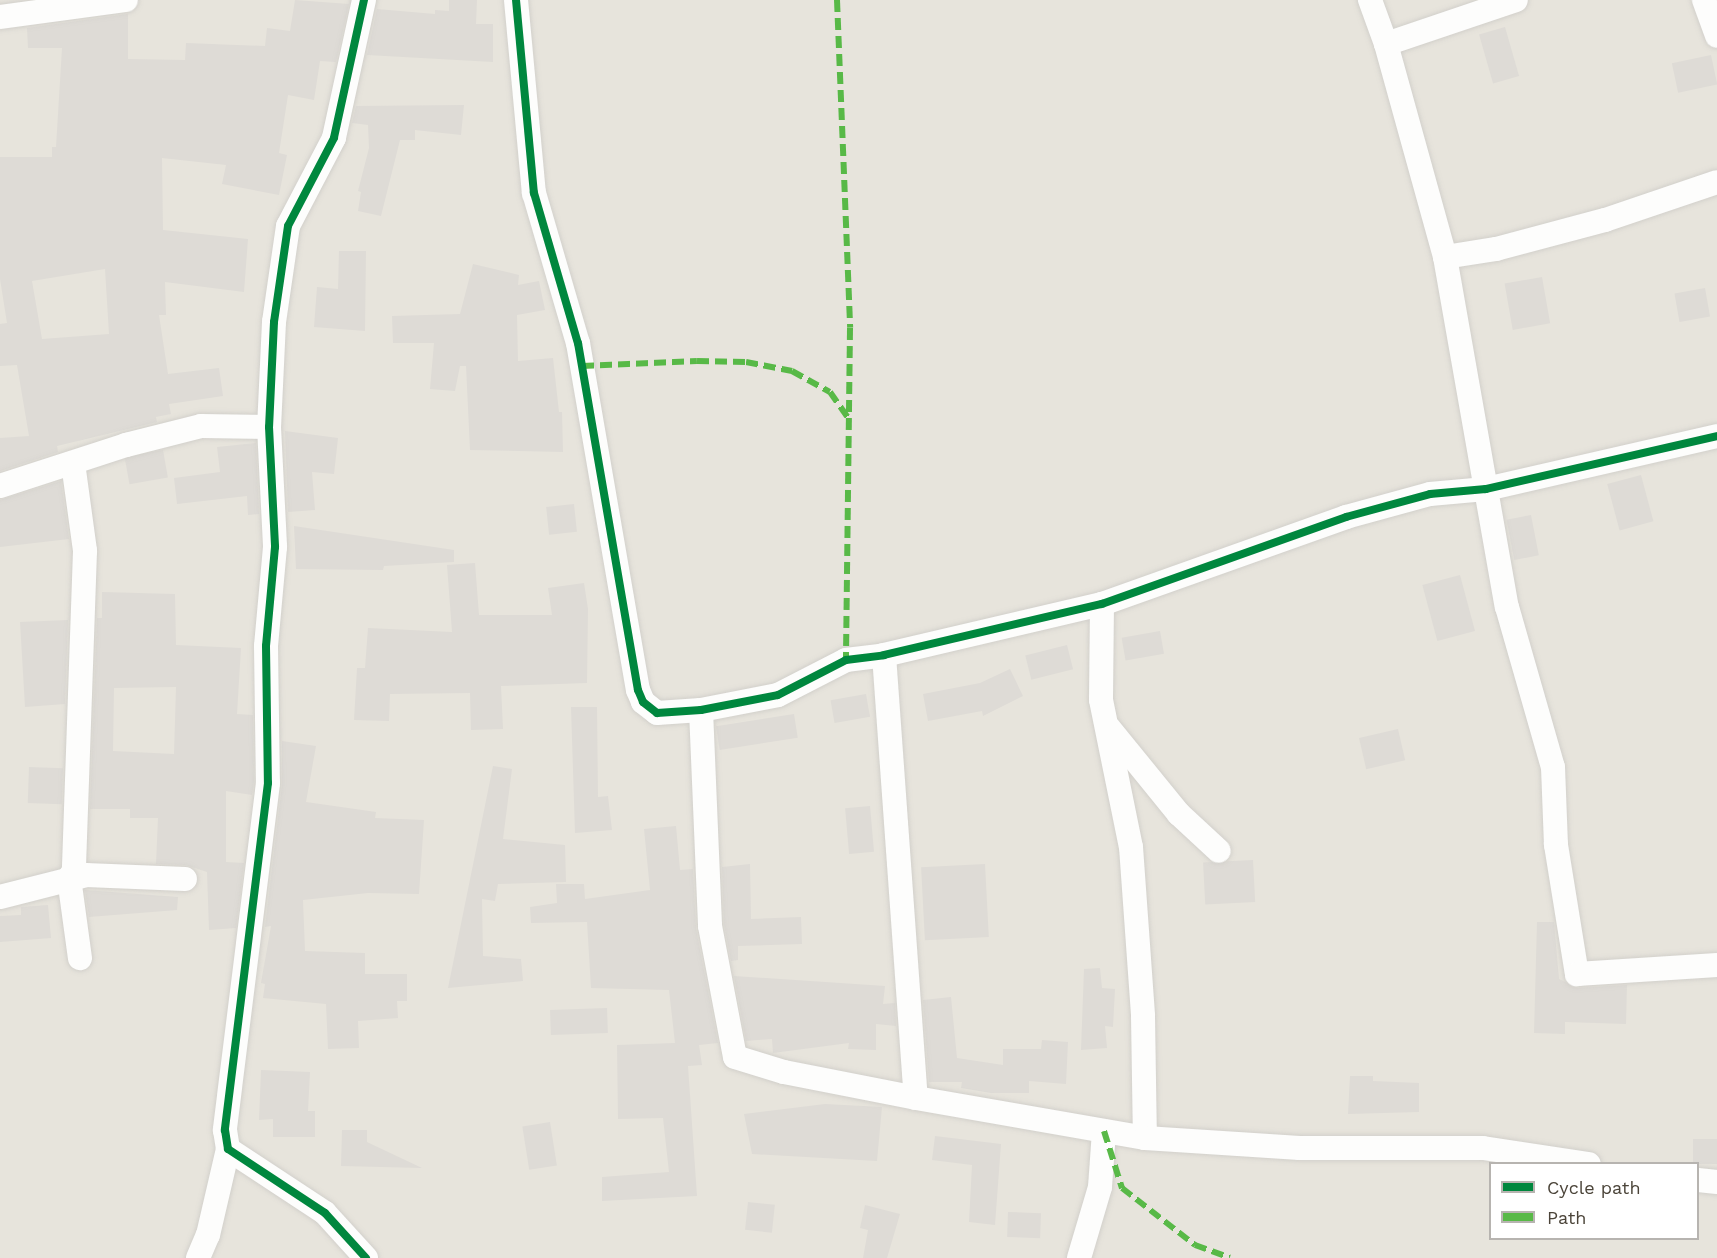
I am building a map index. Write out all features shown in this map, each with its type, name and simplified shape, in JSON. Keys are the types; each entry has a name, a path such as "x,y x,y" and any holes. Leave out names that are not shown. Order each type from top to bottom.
{"street":[{"path":"0,17 126,0"},
{"path":"198,1258 208,1235 228,1149 225,1130 268,783 266,646 275,547 269,427 272,345 288,226 334,138 364,0"},
{"path":"516,0 534,194 578,344 638,690 643,702 657,713 701,710 778,695 846,660 884,655 1102,604 1346,517 1430,494 1486,489 1717,436"},
{"path":"1370,0 1386,44 1445,257 1507,607 1553,767 1556,845 1577,974 1717,965"},
{"path":"1386,44 1516,0"},
{"path":"1704,0 1717,36"},
{"path":"1445,257 1496,249 1605,220 1717,182"},
{"path":"0,486 201,426 269,427"},
{"path":"73,463 85,551 74,871 69,878 80,958"},
{"path":"1102,604 1101,700 1131,847 1143,1016 1145,1138"},
{"path":"884,655 915,1098"},
{"path":"701,710 710,926 735,1057 784,1072 915,1098 1145,1138 1280,1148 1483,1148 1576,1162"},
{"path":"1105,723 1179,814 1220,851"},
{"path":"0,897 86,875 186,879"},
{"path":"1079,1258 1100,1186 1104,1131"},
{"path":"228,1149 325,1213 366,1258"},
{"path":"1699,1180 1717,1182"}],"shaded area":[{"path":"0,0 1717,0 1717,1258 0,1258"}],"building":[{"path":"295,0 349,4 336,62 320,61 314,100 288,95 279,153 287,155 279,195 222,184 226,165 162,158 163,230 248,239 244,292 165,282 166,315 159,315 168,374 219,368 223,396 169,404 171,414 156,417 157,422 57,446 58,452 0,471 0,438 29,436 17,365 0,366 0,324 7,323 0,279 0,157 52,157 52,147 56,147 62,48 28,48 27,28 128,14 128,59 185,60 186,43 265,46 267,28 290,31","holes":["105,269 109,334 42,339 32,281"]},
{"path":"449,0 477,0 476,24 493,24 493,62 367,55 377,9 435,14 435,10 449,11"},
{"path":"1505,27 1519,76 1493,83 1479,34"},
{"path":"1711,55 1717,84 1678,93 1672,63"},
{"path":"464,105 461,135 415,130 415,140 400,140 381,216 358,211 361,192 358,191 369,148 368,125 352,123 356,106"},
{"path":"339,251 366,251 365,331 314,327 317,287 338,289"},
{"path":"473,264 519,275 518,285 539,281 545,310 517,315 518,361 553,358 559,412 562,412 563,452 470,450 466,366 460,366 455,391 430,389 434,343 393,343 392,316 460,314"},
{"path":"1542,277 1550,323 1513,330 1505,284"},
{"path":"1705,288 1710,317 1680,322 1674,293"},
{"path":"285,431 338,438 334,474 312,472 315,510 288,512"},
{"path":"256,443 259,514 248,515 247,496 177,504 174,478 220,472 217,447"},
{"path":"163,450 168,478 129,484 125,457"},
{"path":"1641,475 1653,521 1620,530 1607,484"},
{"path":"61,481 69,539 0,547 0,500"},
{"path":"574,504 577,532 549,535 546,507"},
{"path":"1531,515 1539,555 1514,560 1506,520"},
{"path":"294,526 454,550 454,562 384,566 383,570 296,569"},
{"path":"475,563 479,615 552,615 548,588 584,583 588,609 587,683 501,686 503,729 471,730 470,693 390,694 389,721 354,720 357,668 365,668 368,628 452,632 447,565"},
{"path":"1460,575 1475,631 1437,641 1422,585"},
{"path":"102,592 175,594 176,645 241,648 237,714 253,715 254,782 252,795 226,791 226,862 244,863 236,928 209,930 207,872 186,865 156,864 158,818 130,818 130,809 90,809 97,618 102,618","holes":["176,687 174,754 113,751 114,688"]},
{"path":"68,620 65,704 25,707 20,622"},
{"path":"1160,631 1164,654 1126,660 1122,638"},
{"path":"1067,645 1073,669 1031,680 1025,655"},
{"path":"1010,669 1023,696 983,716 982,711 928,721 923,694 980,683"},
{"path":"866,694 870,717 835,723 831,700"},
{"path":"571,707 597,707 598,797 608,796 612,830 575,833"},
{"path":"794,714 798,738 720,750 716,726"},
{"path":"1398,729 1405,760 1366,769 1359,738"},
{"path":"282,741 316,746 306,802 376,812 375,818 424,820 419,894 368,893 303,900 305,951 365,953 365,974 407,974 407,1001 397,1001 398,1018 358,1021 359,1048 328,1049 326,1004 263,998 265,984 261,983 271,926 265,927 282,785"},
{"path":"493,766 512,769 503,839 565,845 566,882 498,884 495,901 482,899 483,956 521,959 523,981 448,988"},
{"path":"29,767 63,768 62,804 28,803"},
{"path":"870,806 874,852 849,854 845,808"},
{"path":"676,826 680,870 693,869 696,929 718,1043 699,1045 702,1065 688,1066 697,1196 602,1201 602,1177 669,1172 663,1118 618,1119 617,1045 675,1043 669,990 591,988 587,922 531,923 530,907 557,903 556,884 584,884 585,899 650,890 644,829"},
{"path":"1253,860 1255,902 1205,905 1203,863"},
{"path":"750,864 751,919 801,917 802,944 738,946 738,960 731,961 724,924 722,867"},
{"path":"985,864 989,937 925,940 921,867"},
{"path":"85,890 178,897 177,910 89,917"},
{"path":"48,905 51,938 0,942 0,916 21,915 21,907"},
{"path":"1537,922 1554,922 1559,979 1577,988 1627,985 1626,1024 1565,1022 1565,1034 1534,1033"},
{"path":"1100,968 1102,988 1115,989 1113,1027 1105,1026 1107,1048 1081,1050 1084,969"},
{"path":"734,976 885,986 883,1004 895,1003 896,1026 876,1024 876,1050 848,1049 849,1043 773,1053 772,1039 746,1041"},
{"path":"951,997 957,1058 1003,1065 1003,1049 1041,1049 1042,1040 1068,1042 1066,1084 1029,1081 1029,1093 991,1093 961,1088 962,1082 929,1082 923,1000"},
{"path":"607,1008 608,1033 551,1035 550,1010"},
{"path":"261,1070 310,1072 308,1111 315,1111 315,1137 273,1137 273,1119 259,1120"},
{"path":"1350,1076 1373,1076 1373,1081 1419,1083 1419,1112 1348,1114"},
{"path":"825,1104 882,1107 877,1161 752,1154 744,1114"},
{"path":"550,1122 557,1165 529,1170 522,1126"},
{"path":"342,1130 367,1130 367,1142 422,1168 341,1166"},
{"path":"935,1136 1001,1144 995,1225 969,1222 972,1165 932,1160"},
{"path":"1693,1139 1717,1139 1717,1164 1693,1162"},
{"path":"748,1202 775,1205 772,1233 745,1230"},
{"path":"865,1205 900,1214 887,1258 863,1258 868,1230 860,1228"},
{"path":"1008,1212 1041,1213 1040,1238 1007,1237"}],"marked path":[{"path":"837,0 850,328 846,660"},
{"path":"582,366 697,361 746,362 792,371 830,392 849,419"},
{"path":"1104,1131 1122,1188 1195,1245 1230,1258"}],"cycle path":[{"path":"364,0 334,138 288,226 274,322 269,427 275,547 266,646 268,783 225,1130 228,1149 325,1213 366,1258"},
{"path":"516,0 534,193 578,343 638,690 643,702 657,713 701,710 778,695 846,660 884,655 1102,604 1346,517 1430,494 1486,489 1717,436"}]}
